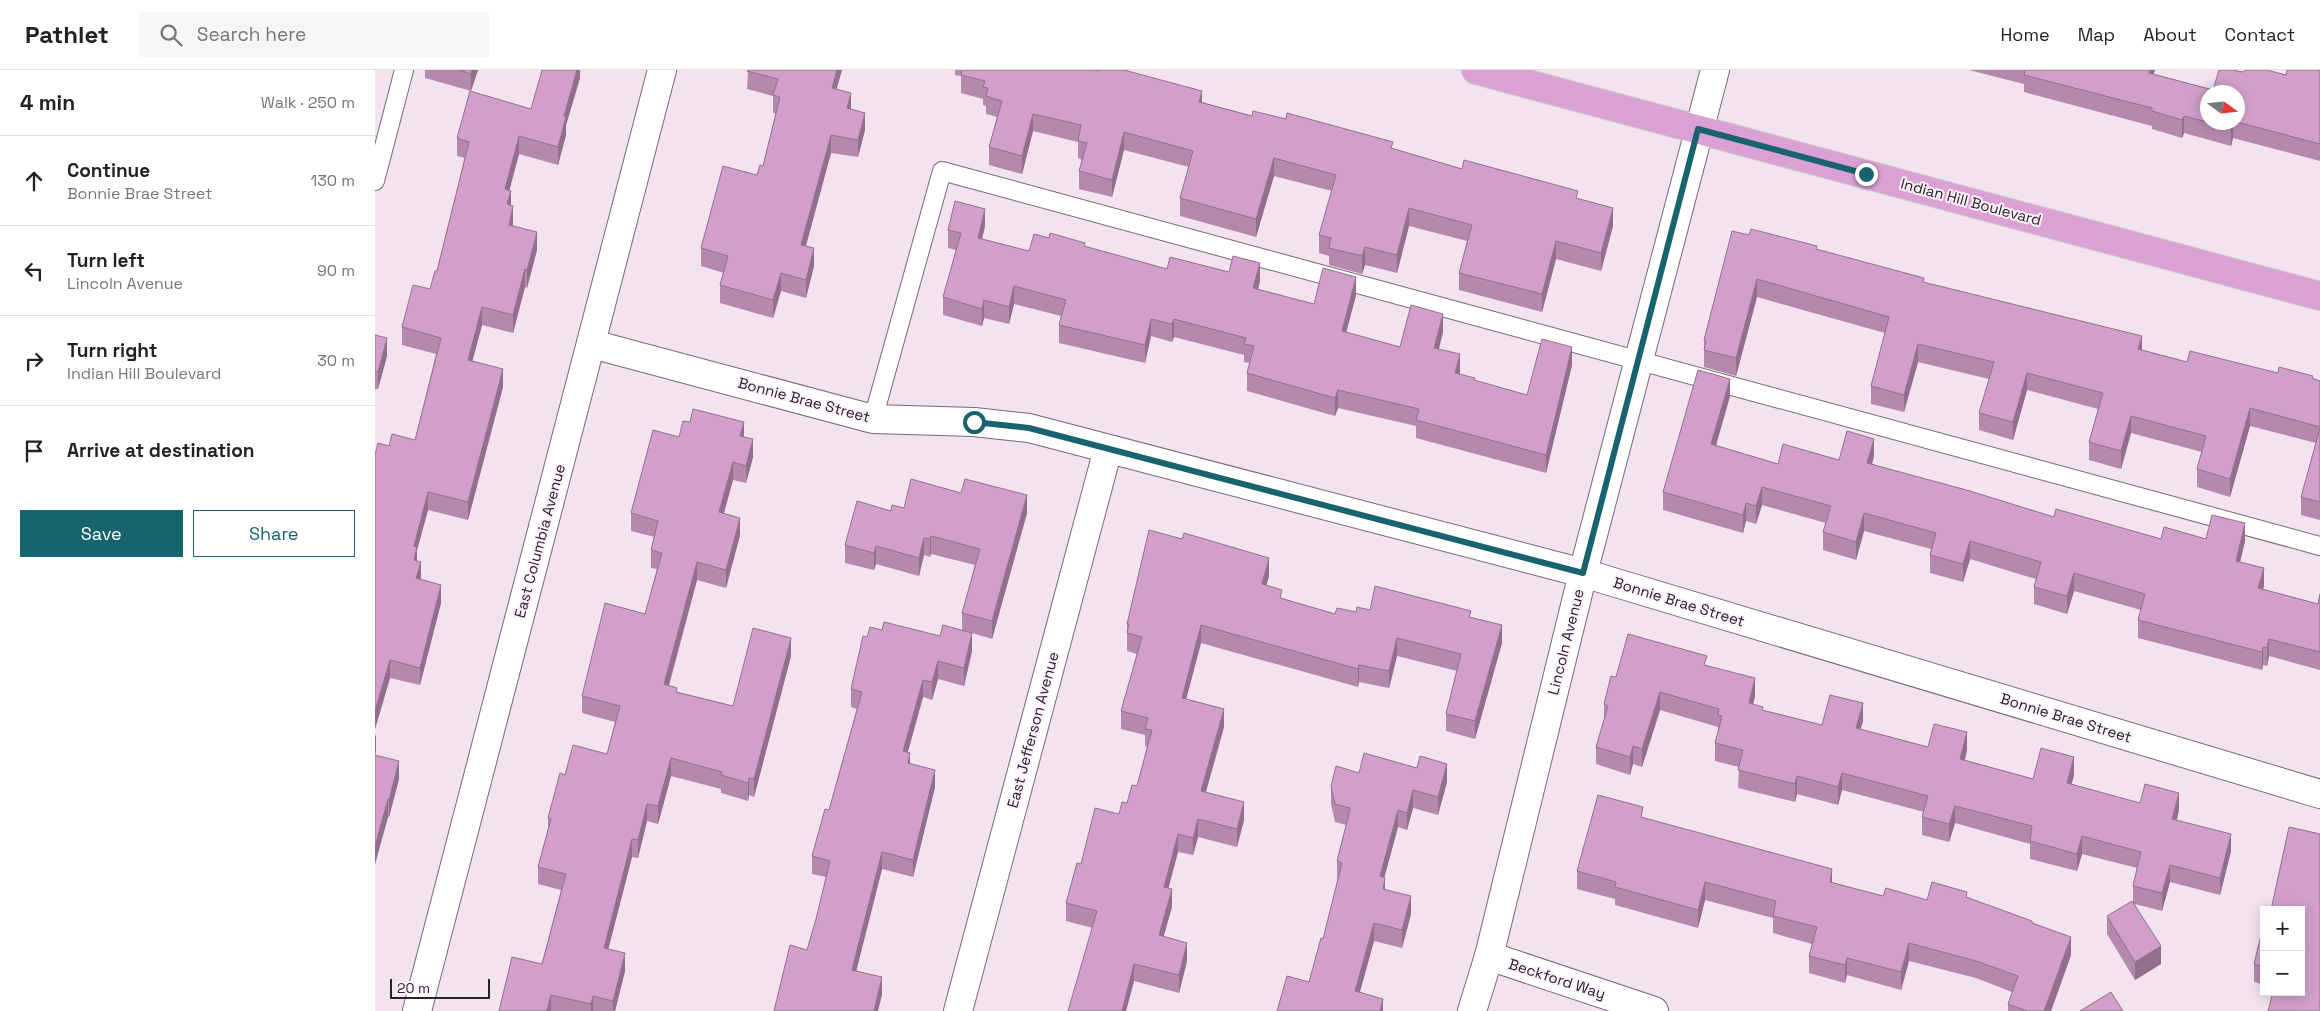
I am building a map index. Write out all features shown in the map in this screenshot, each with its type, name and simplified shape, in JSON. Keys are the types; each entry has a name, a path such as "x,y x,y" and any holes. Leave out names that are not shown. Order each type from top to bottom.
{"main road":[{"name":"Indian Hill Boulevard","path":"1476,70 2320,296"}],"street":[{"name":"East Columbia Avenue","path":"417,1011 662,70"},
{"name":"Lincoln Avenue","path":"1472,1011 1489,956 1583,573 1715,70"},
{"name":"Bonnie Brae Street","path":"592,344 873,419 974,422 1029,428 1583,573 2320,794"},
{"name":"East Jefferson Avenue","path":"958,1011 1108,450"},
{"name":"Beckford Way","path":"1489,956 1654,1011"}],"lane":[{"path":"375,181 404,70"},
{"path":"873,419 942,171 2320,546"}],"building":[{"path":"459,70 472,70 471,74"},
{"path":"542,70 577,70 564,116 566,117 558,147 519,136 505,189 511,191 507,204 513,206 509,225 537,232 513,315 482,307 468,360 503,369 468,502 428,492 414,546 417,547 414,560 421,562 416,578 441,585 420,668 390,660 375,711 375,455 378,443 389,446 392,434 415,440 441,338 402,327 413,285 430,289 435,271 437,271 469,142 457,138 470,91 531,109"},
{"path":"748,70 837,70 832,88 851,93 847,108 865,113 858,140 831,135 801,245 814,248 806,280 781,273 773,300 720,285 728,256 701,248 723,166 757,175 760,165 763,166 780,97 773,95 778,79"},
{"path":"962,70 1124,70 1202,91 1199,102 1252,116 1253,111 1286,119 1287,113 1393,142 1391,148 1462,169 1464,160 1578,191 1576,198 1613,208 1601,253 1556,241 1542,294 1459,273 1472,225 1409,208 1397,255 1365,247 1362,256 1329,248 1331,238 1319,235 1336,175 1274,158 1256,219 1180,198 1193,151 1124,132 1112,180 1079,171 1087,143 1078,141 1081,125 1033,114 1022,156 989,147 1002,101 986,96 988,88 983,87 985,81 961,75"},
{"path":"2025,70 2150,70 2149,73 2200,87 2200,120 2184,116 2182,120 2152,111 2152,108 2024,75"},
{"path":"2219,70 2242,72 2247,70 2267,70 2286,75 2287,70 2320,70 2320,144 2245,124 2245,85 2214,85"},
{"path":"955,201 985,209 978,238 1029,251 1034,234 1049,238 1050,233 1085,243 1084,246 1167,269 1170,257 1229,272 1233,256 1260,263 1253,288 1314,304 1323,268 1356,277 1342,331 1400,347 1411,305 1443,314 1434,348 1460,354 1455,373 1527,395 1542,339 1572,347 1546,455 1416,420 1419,409 1338,390 1335,398 1247,373 1254,346 1244,344 1246,338 1174,319 1172,324 1151,319 1145,345 1059,325 1066,300 1014,286 1009,307 984,300 982,309 943,297 961,233 948,230"},
{"path":"1751,229 1817,246 1816,249 1924,278 1923,282 2142,336 2138,349 2187,362 2190,351 2278,373 2279,367 2313,376 2312,378 2320,381 2320,427 2250,408 2230,479 2197,469 2206,436 2131,416 2121,451 2089,442 2103,393 2027,373 2013,422 1979,413 1994,362 1918,344 1904,395 1871,386 1889,317 1757,279 1736,358 1704,350 1706,341 1704,340 1732,231 1749,235"},
{"path":"375,335 387,338 378,372 375,371"},
{"path":"1698,370 1730,379 1711,444 1778,464 1783,444 1839,460 1847,431 1874,439 1867,463 1970,491 2054,517 2056,509 2161,539 2164,527 2206,539 2212,515 2245,523 2236,561 2264,568 2258,588 2318,604 2320,594 2320,652 2269,639 2267,648 2263,647 2262,652 2138,620 2145,594 2074,573 2067,596 2034,587 2041,562 1970,541 1963,564 1930,555 1936,533 1864,513 1856,542 1823,532 1831,506 1762,487 1756,506 1746,503 1743,515 1663,492"},
{"path":"693,409 744,422 740,436 753,439 746,466 733,462 719,512 740,518 726,570 697,562 664,684 677,688 676,692 733,706 753,628 791,638 754,779 749,778 748,783 721,775 722,772 671,758 658,806 647,804 638,840 632,839 604,948 625,953 613,1001 593,996 591,1004 551,995 547,1011 499,1011 512,957 542,964 566,874 538,867 551,819 548,818 560,773 565,775 573,745 607,754 620,706 582,696 605,603 645,614 662,553 651,550 658,521 631,513 653,430 679,437 683,421 690,422"},
{"path":"2320,428 2320,502 2301,497"},
{"path":"911,479 961,493 965,479 1027,495 992,621 962,613 980,549 931,536 930,539 924,538 919,558 876,546 874,553 845,545 857,501 891,511 892,505 904,508"},
{"path":"1149,530 1182,539 1184,533 1269,558 1262,584 1282,590 1280,598 1335,614 1337,608 1356,612 1357,607 1370,610 1375,586 1471,611 1469,617 1502,625 1475,721 1446,714 1461,654 1397,638 1389,671 1359,665 1358,669 1201,625 1182,698 1224,709 1201,791 1244,802 1237,829 1198,819 1193,838 1178,834 1164,887 1172,889 1159,935 1187,943 1179,975 1134,964 1122,1011 1068,1011 1097,911 1066,903 1077,863 1081,864 1095,808 1119,814 1122,802 1127,803 1132,785 1137,786 1152,730 1145,729 1148,718 1121,711 1142,637 1127,633 1129,624 1127,624"},
{"path":"884,622 940,636 943,625 972,633 964,668 938,661 932,682 923,680 903,751 910,753 908,763 935,770 913,860 882,852 862,930 852,970 882,977 874,1011 774,1011 790,945 807,950 830,861 812,856 825,809 829,810 862,692 851,689 863,636 867,637 870,627 882,630"},
{"path":"1628,634 1707,656 1704,665 1755,678 1749,703 1763,707 1762,710 1822,725 1830,695 1863,703 1856,728 1928,747 1934,724 1967,732 1960,759 2033,779 2041,748 2074,757 2067,783 2140,803 2145,784 2179,793 2172,819 2231,834 2220,878 2170,865 2162,893 2133,886 2141,852 2082,836 2077,854 2030,841 2032,826 1955,806 1949,824 1922,817 1928,796 1842,773 1838,787 1797,776 1795,784 1738,770 1743,750 1715,743 1722,716 1718,715 1719,709 1660,692 1642,749 1633,746 1630,757 1596,747 1608,706 1604,704 1611,676 1616,677"},
{"path":"1364,753 1417,768 1420,756 1447,764 1438,797 1413,790 1407,813 1398,810 1380,876 1385,878 1383,889 1411,896 1402,930 1374,923 1355,991 1383,999 1380,1011 1277,1011 1287,976 1309,982 1321,938 1323,939 1342,863 1337,861 1350,808 1335,804 1331,786 1336,766 1359,773"},
{"path":"375,755 399,761 375,846"},
{"path":"1598,795 1643,807 1641,817 1832,869 1830,882 1883,896 1886,888 1927,900 1932,882 1967,892 1966,897 2071,937 2044,1011 2027,1011 2008,1004 2018,976 1976,961 1909,943 1901,972 1847,958 1845,965 1809,956 1817,927 1773,916 1776,901 1705,882 1698,910 1615,887 1616,882 1577,871"},
{"path":"2289,827 2320,834 2320,1011 2268,1011 2272,996 2305,996 2305,906 2272,906"},
{"path":"2132,901 2161,946 2135,962 2107,916"},
{"path":"2260,939 2260,966 2254,964"},
{"path":"2111,992 2123,1011 2080,1011"}],"route":[{"path":"974,422 1029,428 1583,573 1698,129 1866,174"}]}
